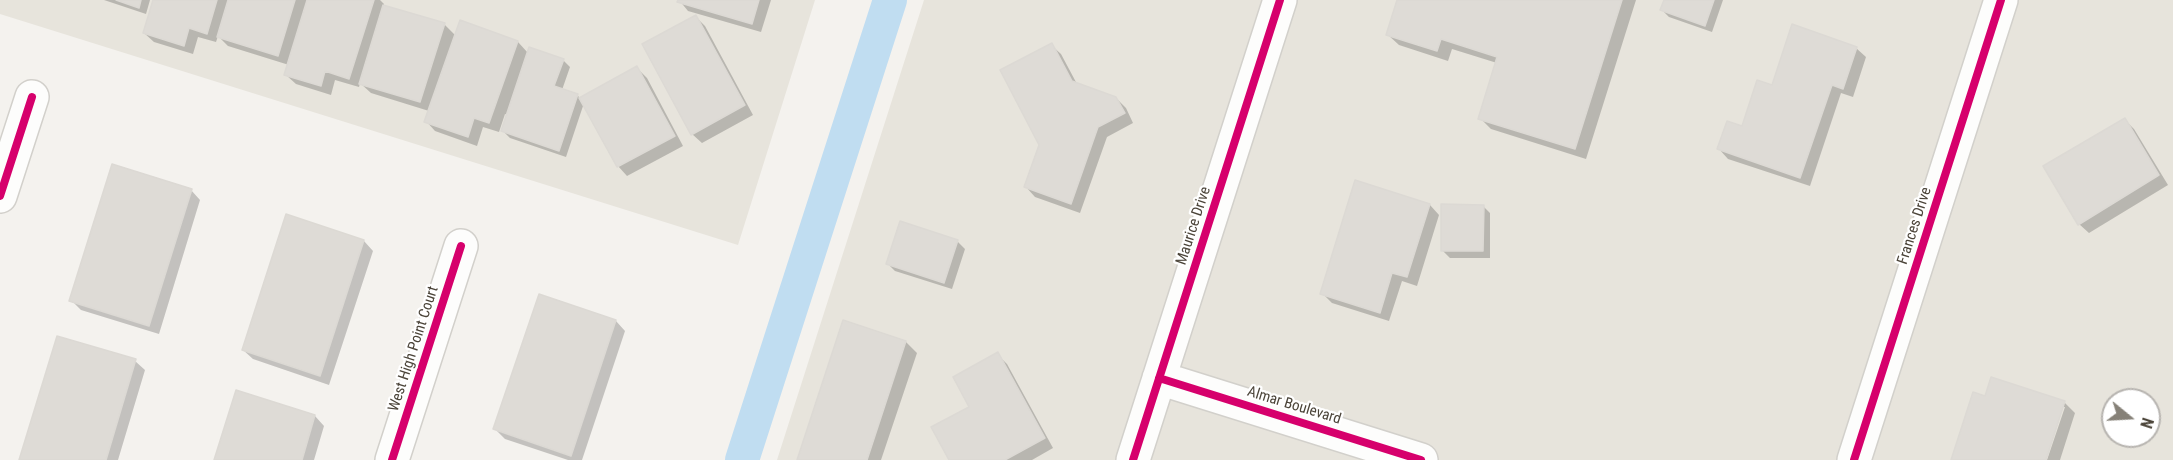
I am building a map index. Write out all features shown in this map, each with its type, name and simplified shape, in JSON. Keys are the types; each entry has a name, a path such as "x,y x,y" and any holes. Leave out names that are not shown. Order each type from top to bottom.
{"street":[{"name":"Maurice Drive","path":"1133,460 1280,0"},
{"name":"Frances Drive","path":"1854,460 2001,0"},
{"path":"0,196 32,97"},
{"name":"West High Point Court","path":"392,460 461,246"},
{"name":"Almar Boulevard","path":"1159,378 1421,460"}],"shaded area":[{"path":"0,0 815,0 738,245 0,14"},
{"path":"924,0 2173,0 2173,460 777,460"}],"building":[{"path":"116,0 141,0 139,8"},
{"path":"153,0 217,0 207,34 189,28 184,46 143,33"},
{"path":"228,0 295,0 278,56 217,37"},
{"path":"307,0 374,0 349,79 325,71 321,86 284,75"},
{"path":"678,0 759,0 752,24 677,2"},
{"path":"1397,0 1622,0 1575,149 1478,119 1497,57 1441,39 1437,51 1386,35"},
{"path":"1664,0 1714,0 1705,26 1660,10"},
{"path":"383,5 445,23 420,102 359,84"},
{"path":"696,15 745,105 691,135 642,44"},
{"path":"460,20 518,41 489,123 474,118 468,137 424,122"},
{"path":"1792,24 1857,47 1843,89 1832,85 1800,178 1717,149 1727,121 1742,126 1757,80 1772,85"},
{"path":"1052,43 1072,81 1116,97 1125,113 1098,127 1071,204 1024,187 1039,145 1000,70"},
{"path":"529,47 564,59 554,86 578,94 559,151 501,131"},
{"path":"637,66 675,136 617,167 579,98"},
{"path":"2125,118 2159,175 2078,225 2043,166"},
{"path":"112,164 192,189 149,326 69,301"},
{"path":"1355,180 1430,204 1407,277 1392,273 1380,313 1320,294"},
{"path":"1441,204 1484,205 1483,251 1441,251"},
{"path":"286,214 364,240 320,376 242,350"},
{"path":"900,221 958,240 944,283 886,264"},
{"path":"539,294 616,320 571,456 493,429"},
{"path":"843,320 906,341 867,460 797,460"},
{"path":"57,336 136,359 106,460 19,460"},
{"path":"998,352 1045,438 1005,460 949,460 931,427 969,407 953,377"},
{"path":"1991,377 2065,401 2046,460 1951,460 1973,392 1985,396"},
{"path":"236,390 315,415 302,460 214,460"}],"waterway":[{"path":"742,460 890,0"}],"cycle path":[{"path":"1133,460 1280,0"},
{"path":"1854,460 2001,0"},
{"path":"0,196 32,97"},
{"path":"392,460 461,246"},
{"path":"1159,378 1421,460"}]}
